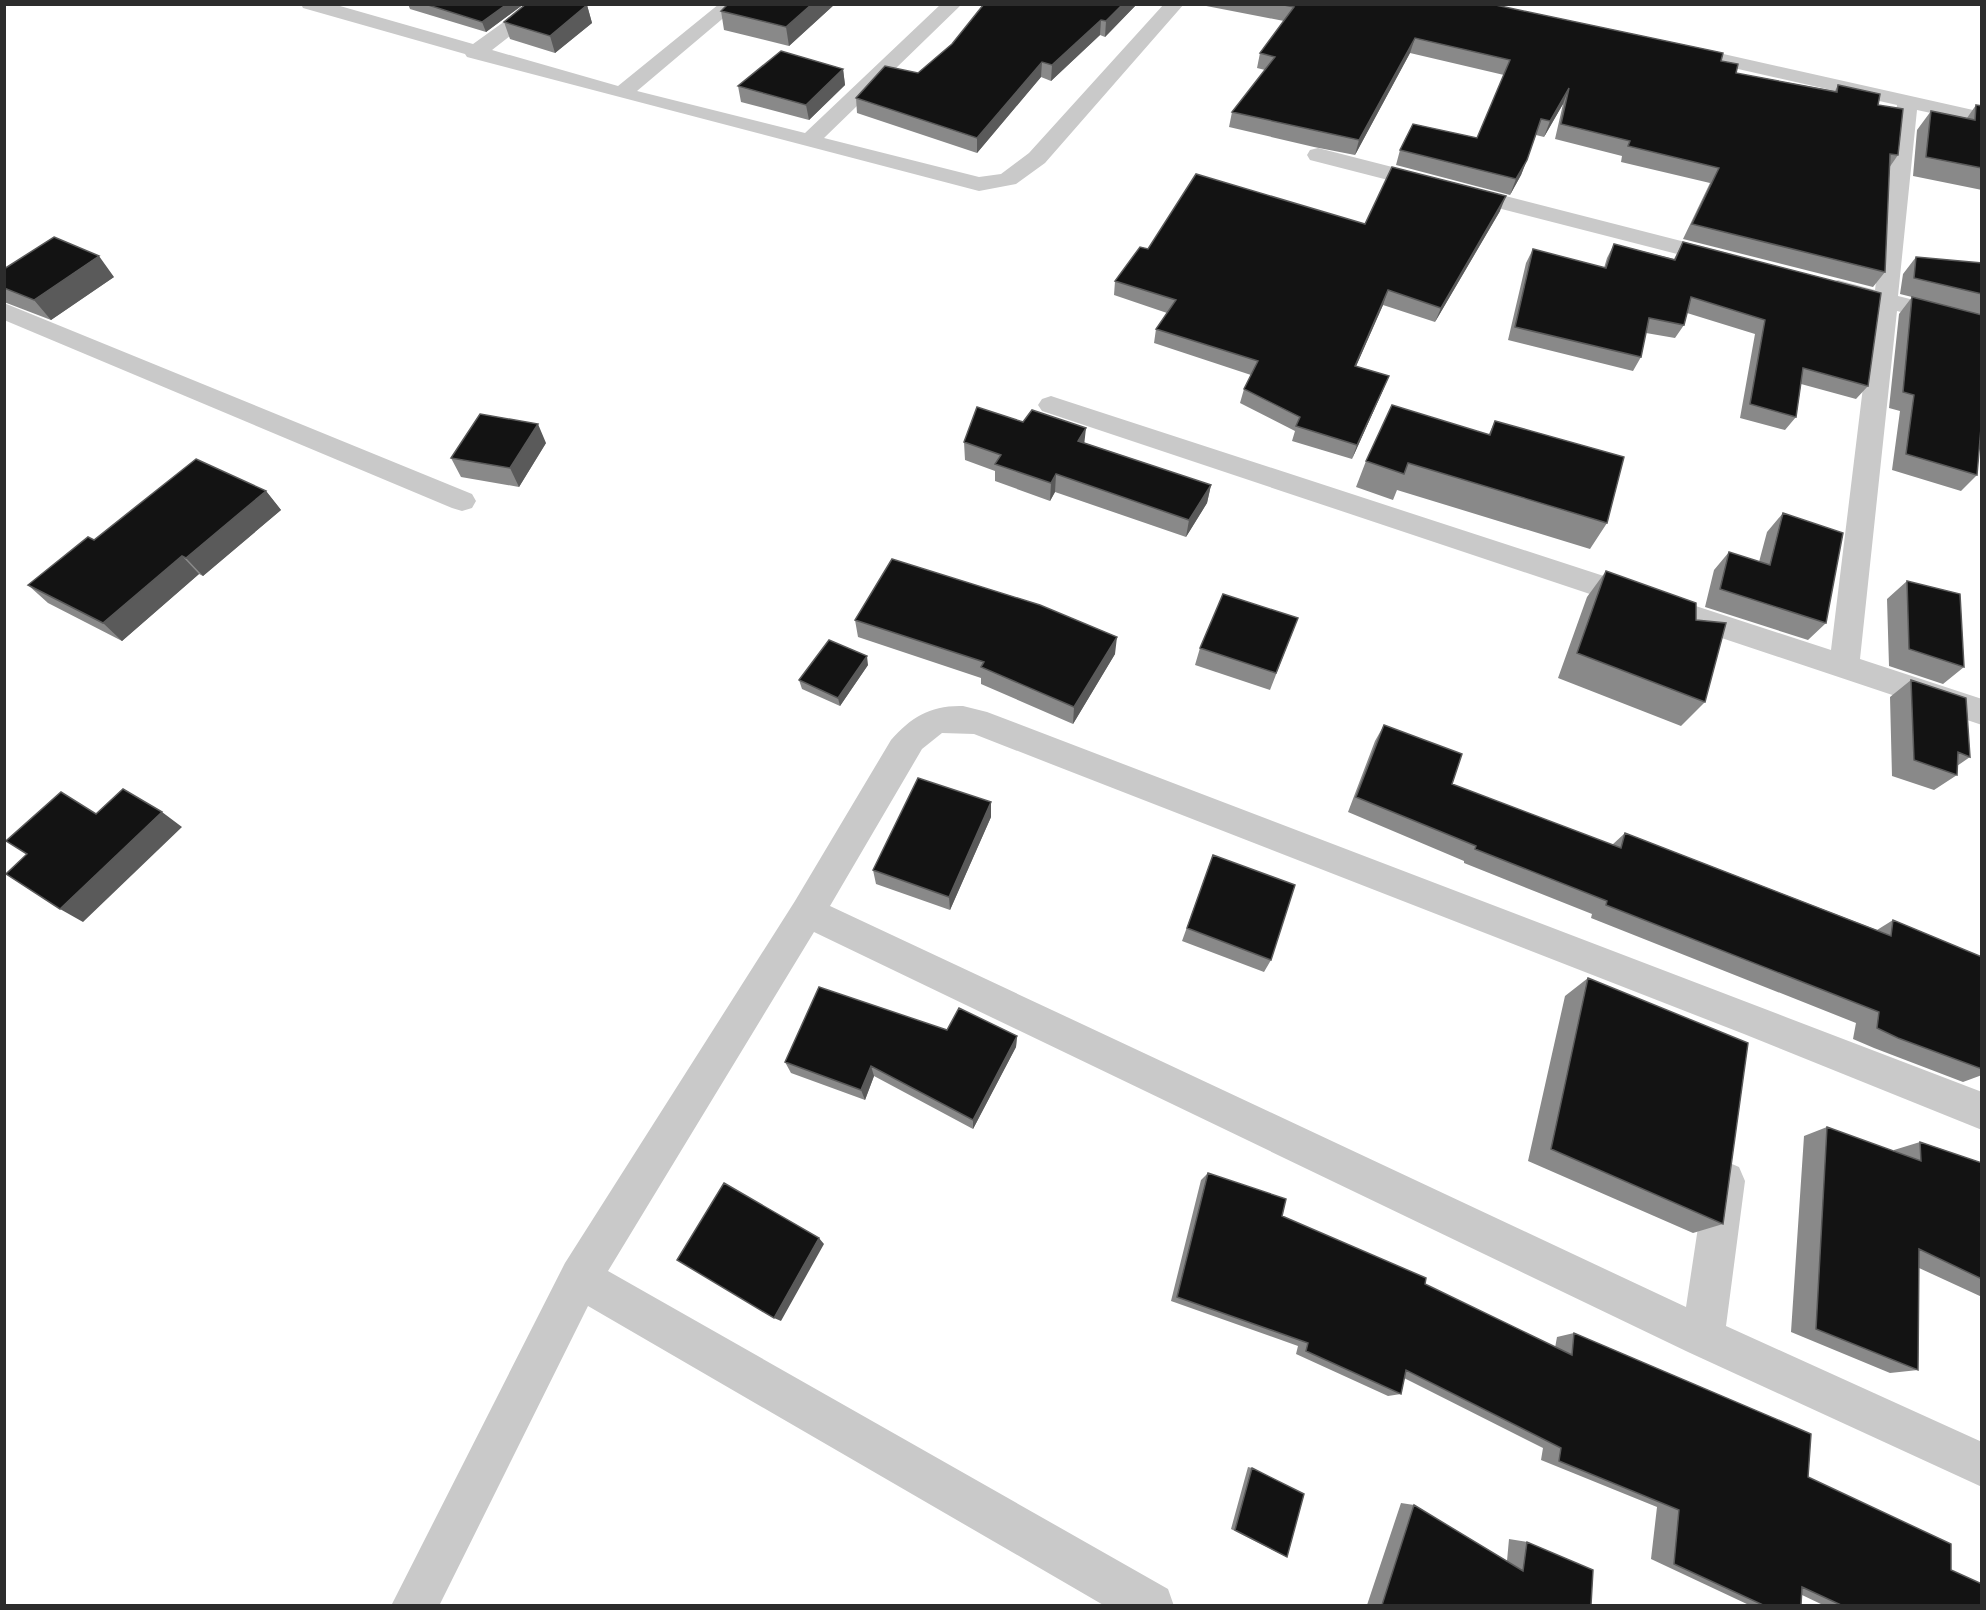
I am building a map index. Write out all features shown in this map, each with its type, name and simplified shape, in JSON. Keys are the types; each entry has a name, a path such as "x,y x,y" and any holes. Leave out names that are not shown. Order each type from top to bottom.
{"street":[{"path":"310,4 474,53 622,93 979,184 1008,179 1037,158 1175,4"},
{"path":"349,16 366,4"},
{"path":"474,53 542,4"},
{"path":"622,93 731,4"},
{"path":"810,140 953,4"},
{"path":"1658,46 1982,118"},
{"path":"1844,668 1908,101"},
{"path":"1318,155 1748,265"},
{"path":"1818,283 1982,325"},
{"path":"4,311 462,501"},
{"path":"1051,405 1982,712"},
{"path":"414,1605 580,1278 807,912 902,750 916,733 933,721 950,717 975,721 1746,1036 1982,1111"},
{"path":"807,912 1703,1337 1982,1465"},
{"path":"1703,1337 1730,1148"},
{"path":"580,1278 1151,1605"}],"building":[{"path":"425,4 507,4 482,22"},
{"path":"526,4 587,5 550,36 504,22"},
{"path":"728,4 812,4 786,27 721,11"},
{"path":"984,4 1123,4 1106,21 1101,20 1052,65 1042,62 977,138 856,98 885,66 918,73 952,44"},
{"path":"1279,4 1491,4 1723,53 1721,61 1738,64 1736,73 1837,92 1838,85 1880,94 1878,105 1903,109 1898,155 1890,154 1885,272 1692,224 1719,168 1628,146 1630,141 1561,124 1569,88 1550,121 1541,119 1527,160 1516,179 1400,150 1413,124 1477,138 1510,60 1415,38 1359,140 1232,112 1275,57 1260,53 1294,7"},
{"path":"781,51 843,69 806,105 738,86"},
{"path":"1976,105 1982,106 1982,168 1926,157 1931,111 1975,120"},
{"path":"1392,167 1506,196 1441,308 1388,290 1355,366 1389,376 1357,445 1296,426 1300,417 1244,389 1258,361 1156,329 1176,300 1115,281 1140,247 1148,249 1196,174 1365,224"},
{"path":"54,237 99,256 34,300 4,288 4,269"},
{"path":"1683,242 1881,293 1868,386 1803,368 1796,417 1750,404 1765,320 1691,297 1684,325 1649,318 1641,357 1515,327 1533,249 1606,268 1614,244 1675,260"},
{"path":"1916,257 1982,263 1982,294 1914,278"},
{"path":"1912,297 1982,315 1982,416 1977,475 1906,454 1914,395 1903,392"},
{"path":"1392,405 1490,435 1495,421 1624,457 1607,523 1408,463 1404,474 1366,461"},
{"path":"977,407 1023,422 1032,410 1086,428 1078,441 1211,485 1189,520 1056,474 1051,483 995,464 1001,455 964,442"},
{"path":"480,414 538,424 510,468 451,458"},
{"path":"196,459 266,491 186,558 182,556 103,623 28,585 88,537 94,540"},
{"path":"1783,513 1843,533 1826,623 1720,589 1729,552 1770,565"},
{"path":"892,559 1040,605 1117,637 1074,707 981,667 984,662 855,620"},
{"path":"1606,571 1696,603 1696,620 1726,623 1705,702 1577,653"},
{"path":"1907,581 1960,594 1964,667 1909,649"},
{"path":"1223,594 1298,618 1276,673 1200,648"},
{"path":"829,640 867,656 838,698 799,680"},
{"path":"1911,680 1966,698 1970,757 1958,752 1957,775 1914,760"},
{"path":"1384,725 1462,754 1452,784 1621,848 1625,833 1891,936 1893,920 1982,957 1982,1069 1877,1028 1879,1012 1606,905 1607,901 1475,849 1476,846 1356,797"},
{"path":"918,778 991,802 949,897 873,870"},
{"path":"123,789 162,812 60,909 6,874 27,854 6,841 61,792 96,814"},
{"path":"1213,855 1295,885 1271,960 1187,928"},
{"path":"1588,978 1748,1043 1723,1224 1551,1149"},
{"path":"819,987 947,1030 959,1008 1017,1036 973,1120 871,1066 861,1090 785,1062"},
{"path":"1827,1127 1921,1161 1920,1142 1982,1163 1982,1279 1919,1249 1918,1370 1816,1329"},
{"path":"1208,1173 1286,1199 1282,1216 1426,1278 1425,1284 1572,1355 1574,1333 1811,1434 1808,1477 1951,1544 1951,1570 1982,1584 1982,1605 1841,1605 1802,1587 1801,1605 1763,1605 1674,1564 1679,1510 1559,1461 1561,1448 1406,1370 1401,1394 1306,1351 1308,1343 1177,1297"},
{"path":"724,1183 819,1238 774,1318 677,1260"},
{"path":"1252,1468 1304,1494 1287,1557 1235,1530"},
{"path":"1414,1505 1523,1571 1527,1542 1593,1570 1591,1605 1382,1605"}]}
